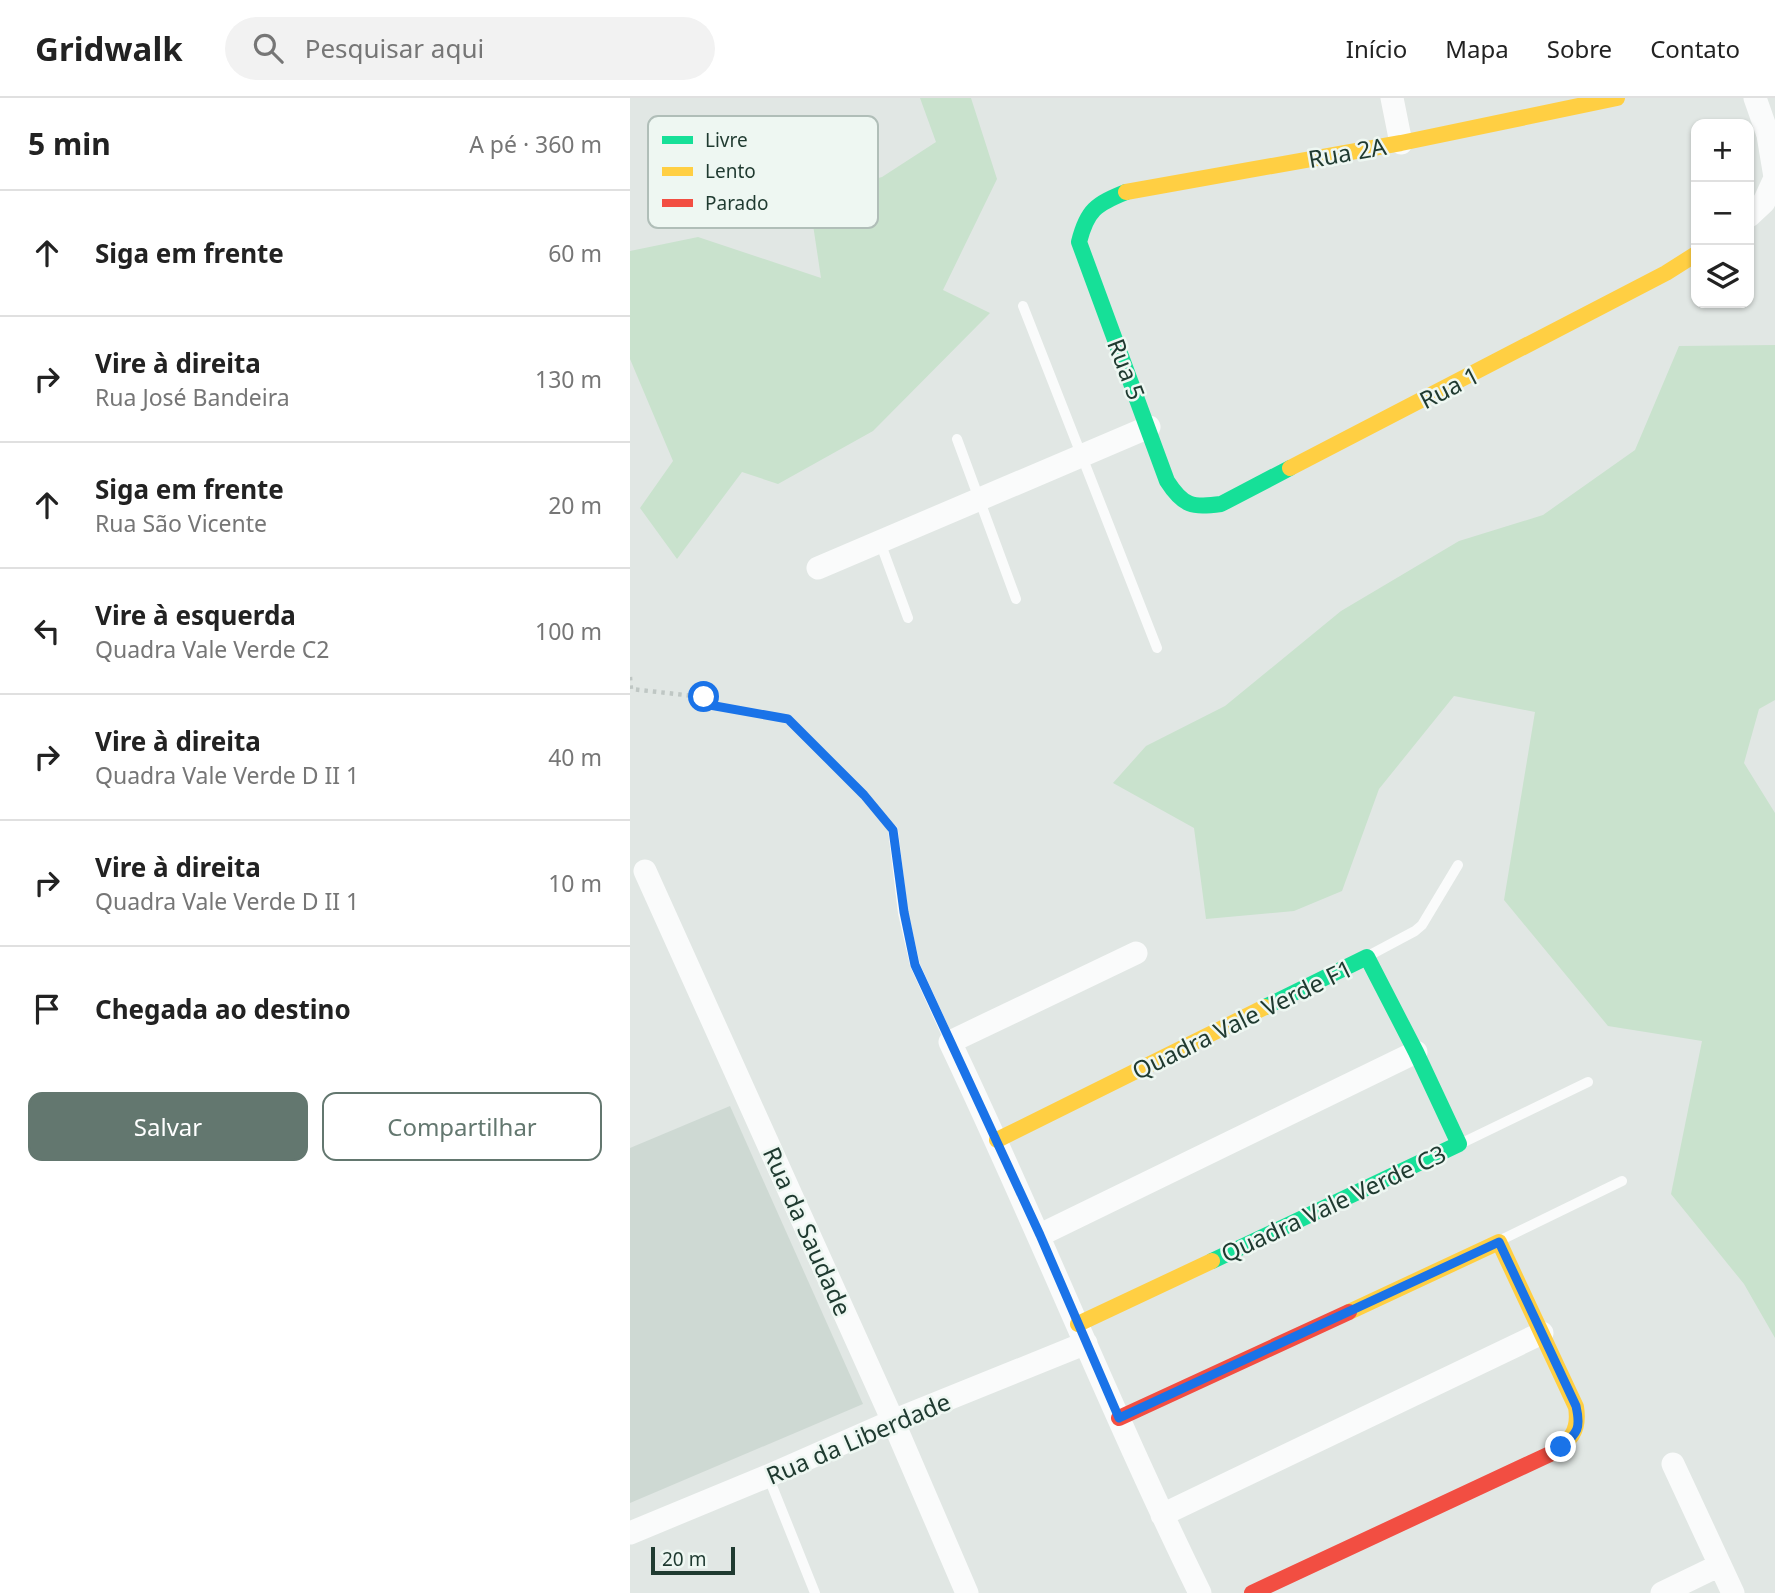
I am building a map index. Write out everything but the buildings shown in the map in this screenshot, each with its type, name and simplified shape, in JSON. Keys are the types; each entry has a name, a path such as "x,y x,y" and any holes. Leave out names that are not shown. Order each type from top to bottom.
{"street":[{"path":"1392,98 1401,142"},
{"name":"Rua 2A","path":"1084,218 1101,202 1127,191 1401,142 1617,98"},
{"path":"1754,211 1764,202 1775,177 1768,135 1755,98"},
{"name":"Rua 5","path":"1084,218 1079,242 1167,481 1178,500 1197,507"},
{"name":"Rua 1","path":"1197,507 1222,504 1595,311 1691,257"},
{"path":"818,568 1149,427"},
{"name":"Rua da Saudade","path":"645,871 893,1421 967,1593"},
{"path":"1136,953 950,1042 1040,1235 1162,1515 1200,1593"},
{"path":"1367,957 1459,1144"},
{"name":"Quadra Vale Verde F1","path":"997,1140 1367,957"},
{"path":"1040,1235 1416,1052"},
{"name":"Quadra Vale Verde C3","path":"1082,1333 1459,1144"},
{"path":"1119,1418 1499,1242 1576,1406 1580,1421 1575,1436 1542,1458 1252,1593"},
{"name":"Rua da Liberdade","path":"630,1533 893,1421 1082,1333"},
{"path":"1162,1515 1542,1333"},
{"path":"1673,1464 1733,1593"},
{"path":"1662,1593 1720,1564"}],"lane":[{"path":"1023,306 1157,648"},
{"path":"957,439 1016,599"},
{"path":"880,542 908,618"},
{"path":"893,830 905,922 915,965 950,1042"},
{"name":"Quadra Vale Verde F1","path":"1367,957 1422,925 1458,865"},
{"name":"Quadra Vale Verde C3","path":"1459,1144 1588,1082"},
{"path":"1499,1242 1622,1181"},
{"path":"768,1476 815,1593"}],"path":[{"path":"630,677 631,690 704,697 704,704 788,719 864,795 893,830"}],"shaded area":[{"path":"730,1106 863,1404 630,1503 630,1148"}],"green space":[{"path":"920,98 971,98 997,179 943,290 990,313 873,431 778,484 742,472 677,559 640,508 673,461 630,359 630,251 698,237 821,278 814,228 878,228 878,178 936,142"},
{"path":"1775,345 1775,700 1759,709 1744,763 1775,813 1775,1338 1744,1284 1671,1194 1702,1041 1608,1026 1504,900 1535,712 1454,696 1379,789 1342,891 1294,911 1206,919 1194,828 1113,783 1146,746 1225,706 1341,611 1459,541 1543,515 1635,450 1679,346"}],"traffic: fast":[{"path":"1126,192 1107,200 1089,215 1079,242 1167,481 1178,496 1189,503 1221,504 1290,468"},
{"path":"1212,1261 1459,1144 1367,957 1265,1007"}],"traffic: slow":[{"path":"1126,192 1401,143 1617,98"},
{"path":"1290,468 1666,273 1691,257"},
{"path":"997,1140 1265,1007"},
{"path":"1349,1312 1499,1242 1576,1407 1576,1423 1572,1435 1550,1454"},
{"path":"1078,1324 1212,1261"}],"traffic: jam":[{"path":"1119,1418 1349,1312"},
{"path":"1252,1593 1550,1454"}],"route":[{"path":"704,697 704,704 788,719 864,795 893,830 904,912 915,965 1040,1235 1119,1418 1499,1242 1576,1406 1580,1421 1575,1436 1561,1447"}]}
